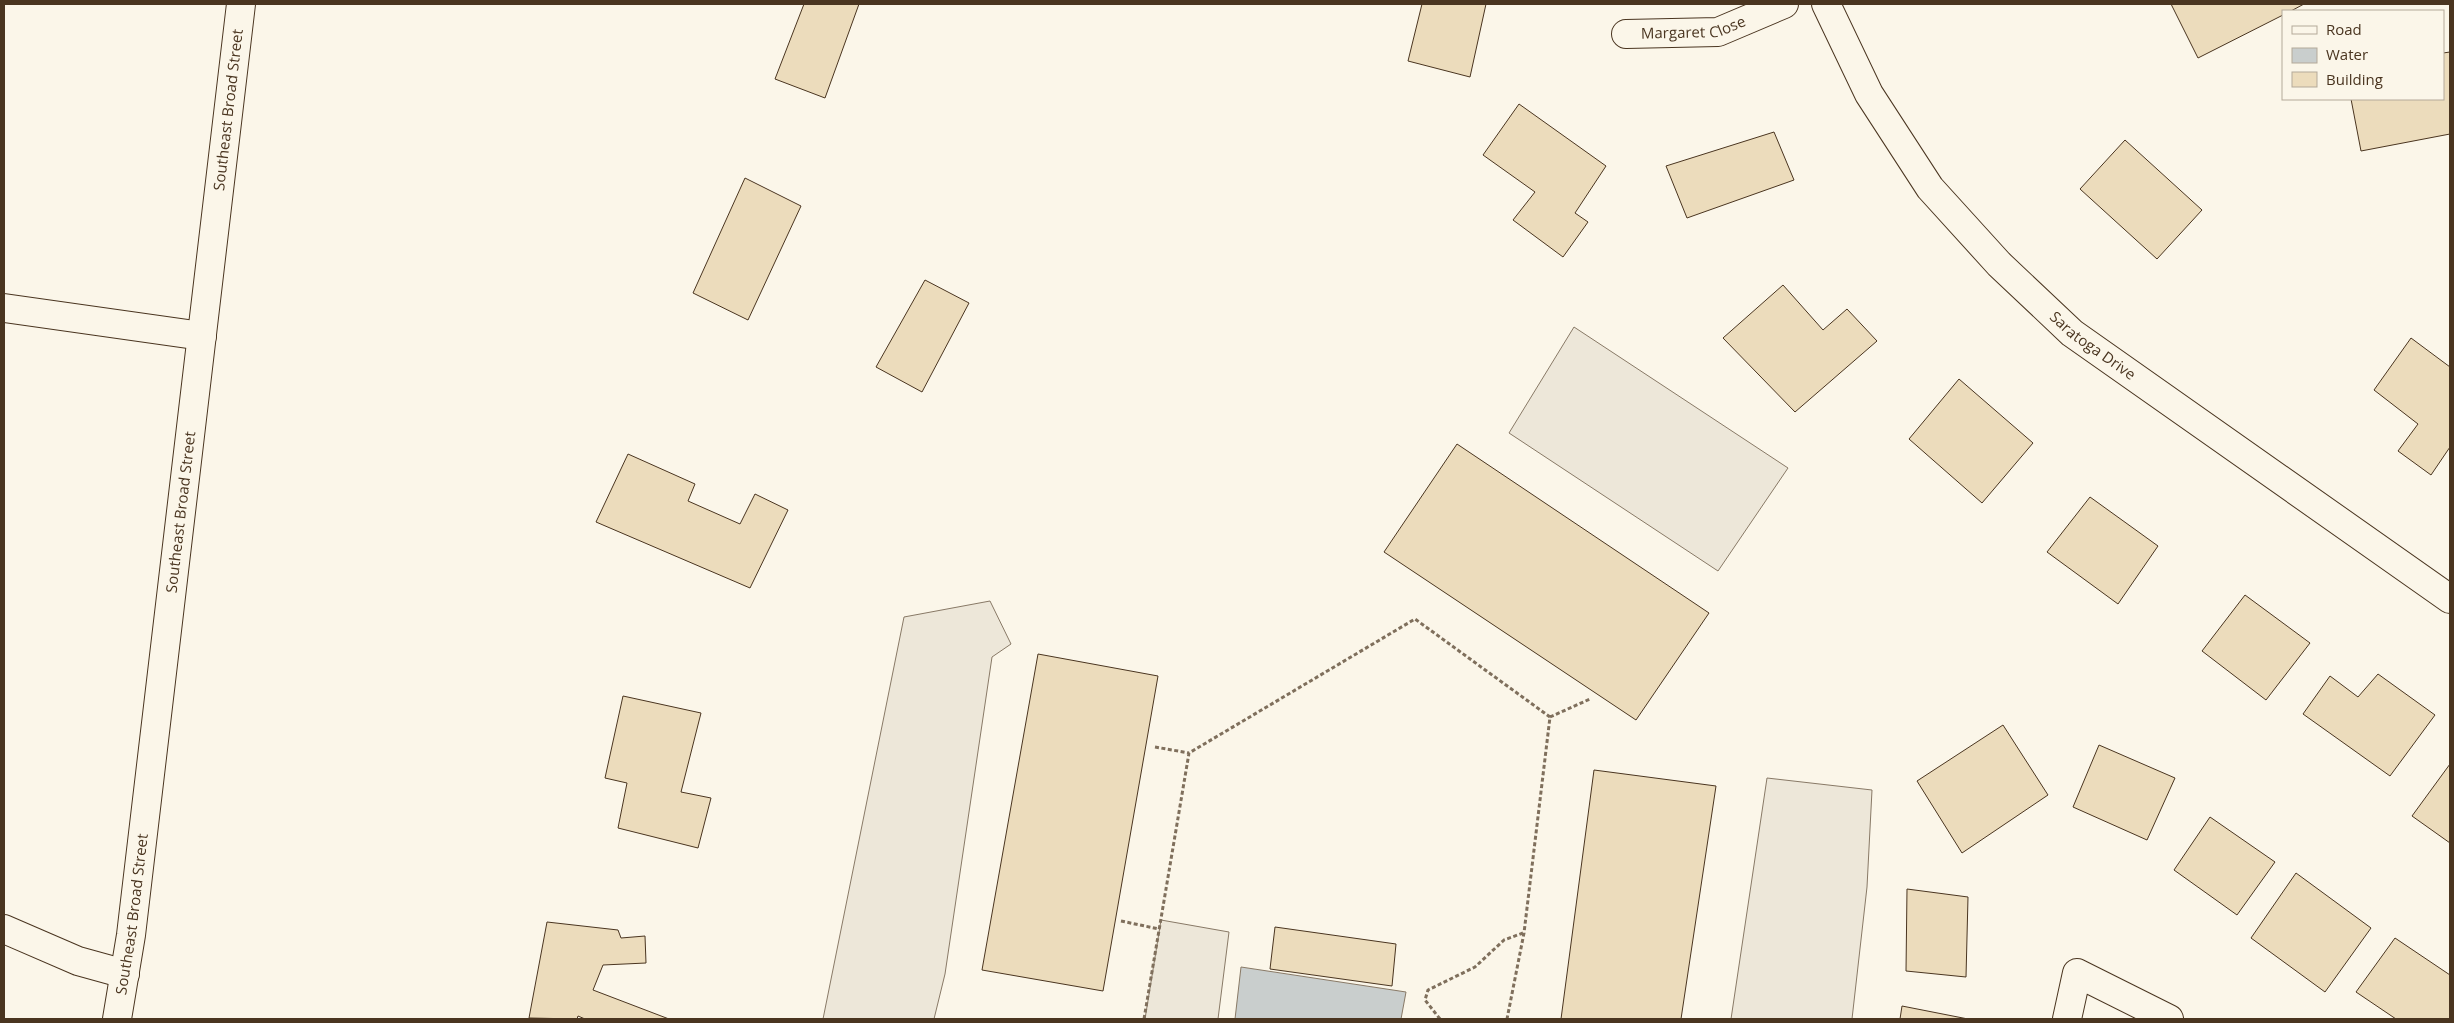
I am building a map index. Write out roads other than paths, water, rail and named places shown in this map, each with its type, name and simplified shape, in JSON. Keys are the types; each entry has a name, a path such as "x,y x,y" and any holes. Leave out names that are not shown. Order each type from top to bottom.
{"street":[{"name":"Southeast Broad Street","path":"117,1019 125,974 241,4"},
{"name":"Margaret Close","path":"1626,34 1718,32 1784,4"},
{"name":"Saratoga Drive","path":"1826,4 1869,94 1930,188 1999,264 2072,333 2450,599"},
{"path":"4,308 202,336"},
{"path":"4,929 78,961 125,974"},
{"path":"2067,1019 2077,973 2169,1019"}],"water":[{"path":"1241,967 1406,992 1401,1019 1235,1019"}]}
